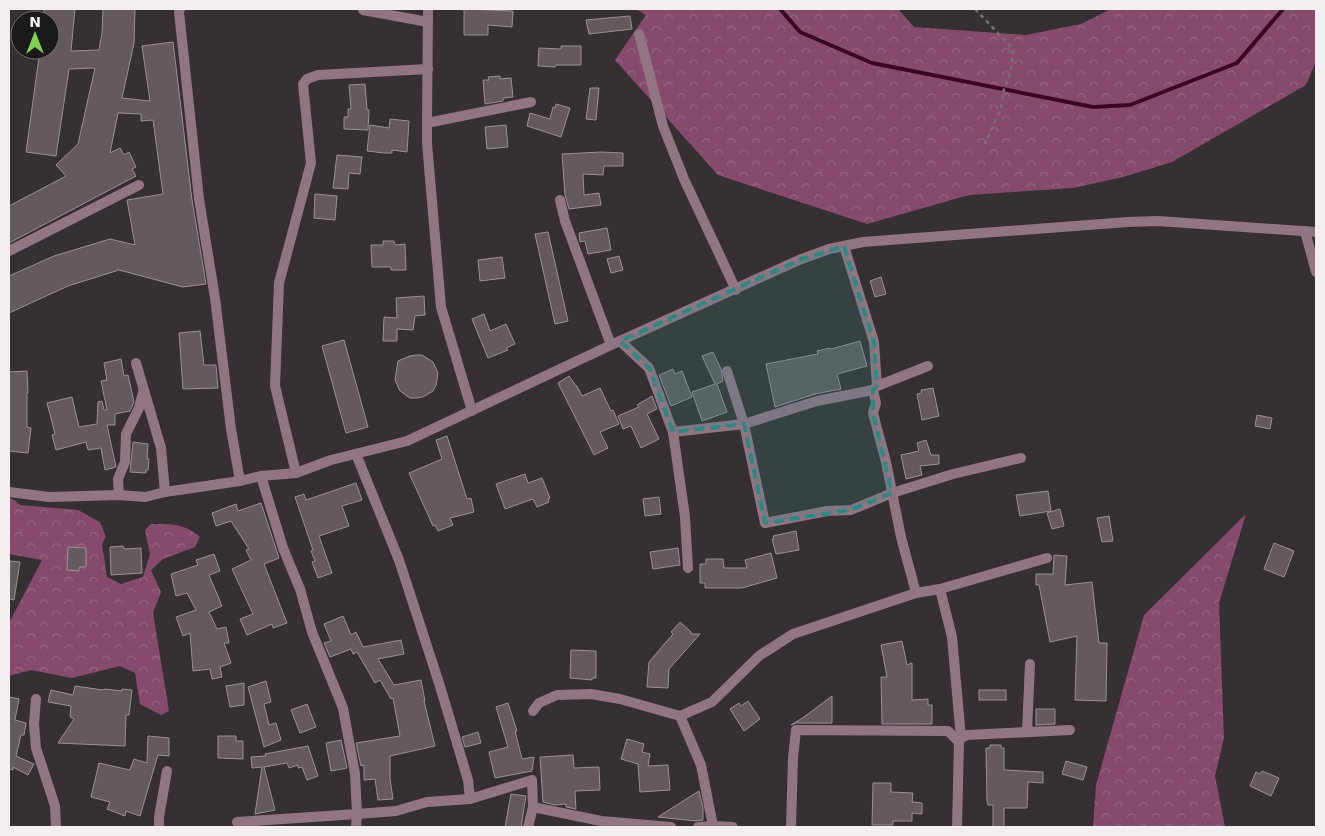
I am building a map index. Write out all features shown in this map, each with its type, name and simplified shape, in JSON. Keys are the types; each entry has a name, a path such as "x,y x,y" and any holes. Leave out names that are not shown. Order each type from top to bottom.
{"street":[{"path":"180,9 188,106 199,199 215,298 230,421 240,481"},
{"path":"428,9 427,122 430,182 441,307 472,412"},
{"path":"363,10 428,22"},
{"path":"639,34 663,126 684,179 736,290"},
{"path":"296,473 275,386 279,283 311,163 303,84 306,79 318,74 428,69"},
{"path":"427,122 531,102"},
{"path":"9,251 139,184"},
{"path":"560,200 565,221 616,343 649,368 673,432 685,517 688,568"},
{"path":"9,492 49,497 119,495 145,497 261,476 296,473 331,460 407,441 616,343 800,260 829,249 863,242 960,233 1158,221 1316,232"},
{"path":"1305,231 1316,272"},
{"path":"844,246 874,342 876,403 873,413 916,594"},
{"path":"136,363 161,448 165,492"},
{"path":"673,432 744,424 817,401 875,388 928,366"},
{"path":"727,372 744,424 765,523 827,511 851,510 892,493 953,474 1021,458"},
{"path":"119,495 118,479 125,462 126,434 139,408 144,390"},
{"path":"356,454 400,560 465,772 470,799"},
{"path":"261,476 283,548 300,589 312,632 343,708 355,774 356,827"},
{"path":"533,711 539,703 557,695 591,694 620,699 680,716 712,702 759,656 794,634 916,594 940,589 1047,558"},
{"path":"940,589 952,637 960,740 957,827"},
{"path":"1027,731 1030,664"},
{"path":"36,699 34,724 36,748 55,806 56,827"},
{"path":"680,716 701,765 713,826"},
{"path":"791,827 793,758 796,730 948,731 960,740"},
{"path":"960,740 967,735 1070,730"},
{"path":"159,827 167,771"},
{"path":"237,822 396,811 428,802 470,799 532,780 533,807 528,827"},
{"path":"533,807 601,821 671,827"},
{"path":"698,827 733,827"}],"path":[{"path":"974,9 1013,49 1011,71 1004,89 1001,108 985,144"}],"highlighted area":[{"path":"844,246 874,342 877,386 873,390 873,413 892,493 851,510 765,523 744,424 673,432 649,368 620,341 799,260"}],"green space":[{"path":"636,9 898,9 914,27 1026,35 1081,24 1111,9 1316,9 1316,61 1306,85 1172,162 1123,177 1073,188 969,195 867,224 718,175 615,60 646,15"},
{"path":"9,498 20,505 78,510 100,522 106,537 102,544 107,577 121,584 143,577 150,554 145,530 151,524 177,525 194,532 200,537 195,547 163,559 151,570 161,592 153,613 169,711 161,715 140,704 135,673 120,666 72,678 31,670 9,676 9,623 42,560 9,554"},
{"path":"1246,514 1219,603 1224,738 1215,776 1225,827 1093,827 1096,785 1144,615"}],"building":[{"path":"75,9 71,51 99,50 103,9 135,9 134,43 122,98 150,101 142,46 173,42 192,200 206,284 183,287 119,270 68,286 9,313 9,276 54,256 110,239 135,245 127,200 163,194 153,120 141,121 141,114 118,113 110,153 120,148 124,155 129,152 136,167 132,169 136,176 9,243 9,206 66,176 56,165 78,144 95,68 69,69 56,156 26,152 39,60 60,60 60,10 44,10"},
{"path":"464,9 513,11 512,27 488,25 488,35 464,35"},
{"path":"630,16 632,29 589,34 586,20"},
{"path":"561,46 581,46 581,65 538,66 539,48 561,49"},
{"path":"500,76 500,79 511,78 513,97 485,104 483,80 489,80 488,77"},
{"path":"365,84 367,110 369,110 368,130 344,129 344,117 348,117 348,109 351,109 349,85"},
{"path":"590,88 599,88 596,120 586,119"},
{"path":"556,104 570,108 561,137 527,126 530,113 550,119 553,107 555,108"},
{"path":"390,119 409,121 407,152 392,150 392,153 367,151 370,125 389,128"},
{"path":"506,125 508,147 487,149 485,127"},
{"path":"623,153 623,166 604,166 603,175 583,174 584,195 599,193 601,205 569,209 565,195 562,154"},
{"path":"337,155 362,157 360,174 349,173 348,189 333,188"},
{"path":"315,194 337,196 335,220 314,218"},
{"path":"607,228 611,250 588,254 585,241 580,242 579,233"},
{"path":"548,232 568,321 555,324 535,234"},
{"path":"383,241 394,241 395,245 405,244 406,270 391,270 391,267 372,267 371,245 383,245"},
{"path":"619,256 623,270 611,273 607,259"},
{"path":"502,257 505,278 480,281 478,260"},
{"path":"881,277 886,294 875,297 870,281"},
{"path":"424,296 425,315 415,316 413,330 397,329 397,341 383,341 384,317 397,318 396,298"},
{"path":"484,314 490,331 506,324 515,344 506,348 508,350 488,358 472,319"},
{"path":"200,331 204,365 216,365 218,388 183,389 179,333"},
{"path":"344,340 368,427 346,433 322,346"},
{"path":"860,341 867,366 837,374 841,389 815,394 775,407 766,364 818,354 817,351"},
{"path":"713,352 721,369 723,381 717,384 727,412 702,421 692,392 715,384 702,356"},
{"path":"422,355 433,362 438,373 433,391 423,397 410,398 400,391 395,380 398,361"},
{"path":"121,359 124,376 128,375 134,402 130,411 115,414 115,425 107,425 116,467 105,470 101,448 88,450 86,442 56,450 52,435 55,434 47,403 72,397 79,427 97,424 98,402 102,401 104,410 107,410 101,381 107,380 104,363"},
{"path":"673,369 675,374 682,371 692,397 671,406 659,375"},
{"path":"27,371 27,427 31,428 28,453 9,451 9,372"},
{"path":"569,376 582,396 600,388 619,424 600,432 608,448 594,455 558,383"},
{"path":"933,388 939,416 922,420 917,394 922,393 921,390"},
{"path":"652,396 657,409 647,414 659,439 641,448 631,426 623,429 618,416 639,407 637,405"},
{"path":"1257,415 1272,418 1270,429 1255,426"},
{"path":"447,436 467,499 471,498 474,512 450,518 453,525 438,531 435,525 433,526 409,473 442,459 436,440"},
{"path":"926,440 931,455 939,455 939,464 920,466 922,475 906,479 901,455 919,451 917,443"},
{"path":"133,442 148,444 147,459 149,459 146,473 130,472"},
{"path":"525,474 528,483 542,478 550,498 548,499 549,502 537,507 533,499 505,509 496,484"},
{"path":"356,483 362,500 342,506 349,526 319,536 332,573 318,578 312,562 315,561 311,551 313,550 295,497 304,494 306,500"},
{"path":"1048,491 1051,511 1020,516 1016,495"},
{"path":"659,497 661,514 645,516 643,499"},
{"path":"261,503 279,558 264,564 287,623 273,628 272,624 247,635 240,619 253,614 232,569 251,560 246,550 249,549 231,521 216,526 212,513 236,504 238,511"},
{"path":"1060,509 1064,526 1052,529 1047,513"},
{"path":"1109,516 1113,541 1102,542 1097,518"},
{"path":"796,531 799,550 776,554 773,536"},
{"path":"1274,543 1294,551 1284,577 1264,569"},
{"path":"123,546 124,549 141,548 142,573 111,575 110,547"},
{"path":"68,547 86,548 86,567 79,567 79,571 67,570"},
{"path":"678,548 680,565 653,569 650,552"},
{"path":"771,553 777,578 742,588 705,588 705,583 700,583 700,564 706,564 706,559 723,559 724,568 747,568 745,560"},
{"path":"214,554 220,571 209,575 222,606 209,612 217,629 226,627 229,643 224,643 231,663 220,667 222,677 212,679 210,669 193,671 190,633 183,636 176,617 196,610 187,593 176,596 171,574 198,565 196,560"},
{"path":"1054,555 1067,556 1065,585 1092,582 1099,643 1107,643 1106,701 1075,700 1077,636 1050,642 1039,585 1036,585 1036,574 1053,574"},
{"path":"10,561 20,562 14,600 9,599"},
{"path":"343,616 351,635 356,632 363,647 401,640 404,654 378,659 394,685 421,680 435,746 390,756 390,779 393,799 378,800 375,779 364,780 364,765 361,766 356,743 400,736 393,698 391,699 380,680 375,683 357,652 353,654 351,649 330,657 324,643 331,641 324,624"},
{"path":"680,622 691,634 700,634 669,669 668,688 647,687 649,662 673,634 671,632"},
{"path":"902,641 907,665 912,663 912,700 928,699 928,705 932,705 932,724 882,724 881,677 887,677 881,645"},
{"path":"571,650 596,651 596,678 592,678 592,680 570,678"},
{"path":"266,681 271,702 264,704 269,725 276,723 281,740 264,747 248,687"},
{"path":"244,683 244,705 230,707 226,686"},
{"path":"75,686 103,690 132,690 129,715 126,715 125,746 58,743 74,719 70,717 71,706 48,702 51,690 73,695"},
{"path":"979,690 1006,690 1006,700 979,700"},
{"path":"832,696 832,723 796,723 791,725 804,717"},
{"path":"9,697 19,699 15,720 26,723 24,735 21,735 16,756 34,764 28,775 13,767 13,770 9,769"},
{"path":"748,701 760,719 744,731 730,709 739,703 741,706"},
{"path":"508,703 517,731 515,731 522,759 534,757 532,771 495,778 489,752 508,747 496,707"},
{"path":"307,704 316,727 300,733 291,710"},
{"path":"1036,709 1055,709 1055,724 1036,725"},
{"path":"478,732 481,743 465,747 462,737"},
{"path":"148,736 169,738 169,756 158,755 140,816 126,811 125,816 107,809 110,802 91,797 99,763 130,770 134,759 147,763"},
{"path":"218,736 236,736 236,741 243,741 243,759 218,758"},
{"path":"627,739 644,744 642,752 650,754 648,766 668,765 670,790 640,792 638,764 621,759"},
{"path":"341,740 347,768 331,771 326,743"},
{"path":"990,745 1001,745 1001,748 1004,748 1004,770 1043,772 1043,783 1028,782 1027,808 1004,808 1004,827 993,827 993,805 988,805 987,801 986,748 990,748"},
{"path":"308,746 318,776 307,780 302,767 298,768 298,765 289,768 287,763 264,767 275,810 255,814 262,767 252,768 251,757 266,756 265,754"},
{"path":"573,755 574,768 599,767 600,790 575,791 576,809 566,807 566,804 555,805 543,802 540,757"},
{"path":"1066,761 1087,767 1083,780 1062,774"},
{"path":"1262,771 1279,778 1271,796 1250,786 1256,772 1260,774"},
{"path":"873,783 891,783 891,792 913,793 912,802 922,803 922,814 912,813 912,821 893,821 893,825 872,825"},
{"path":"699,791 703,808 703,820 658,817"},
{"path":"511,794 526,796 521,827 505,827"}],"waterway":[{"path":"780,9 800,32 872,63 1093,107 1130,105 1237,63 1283,9"}]}
